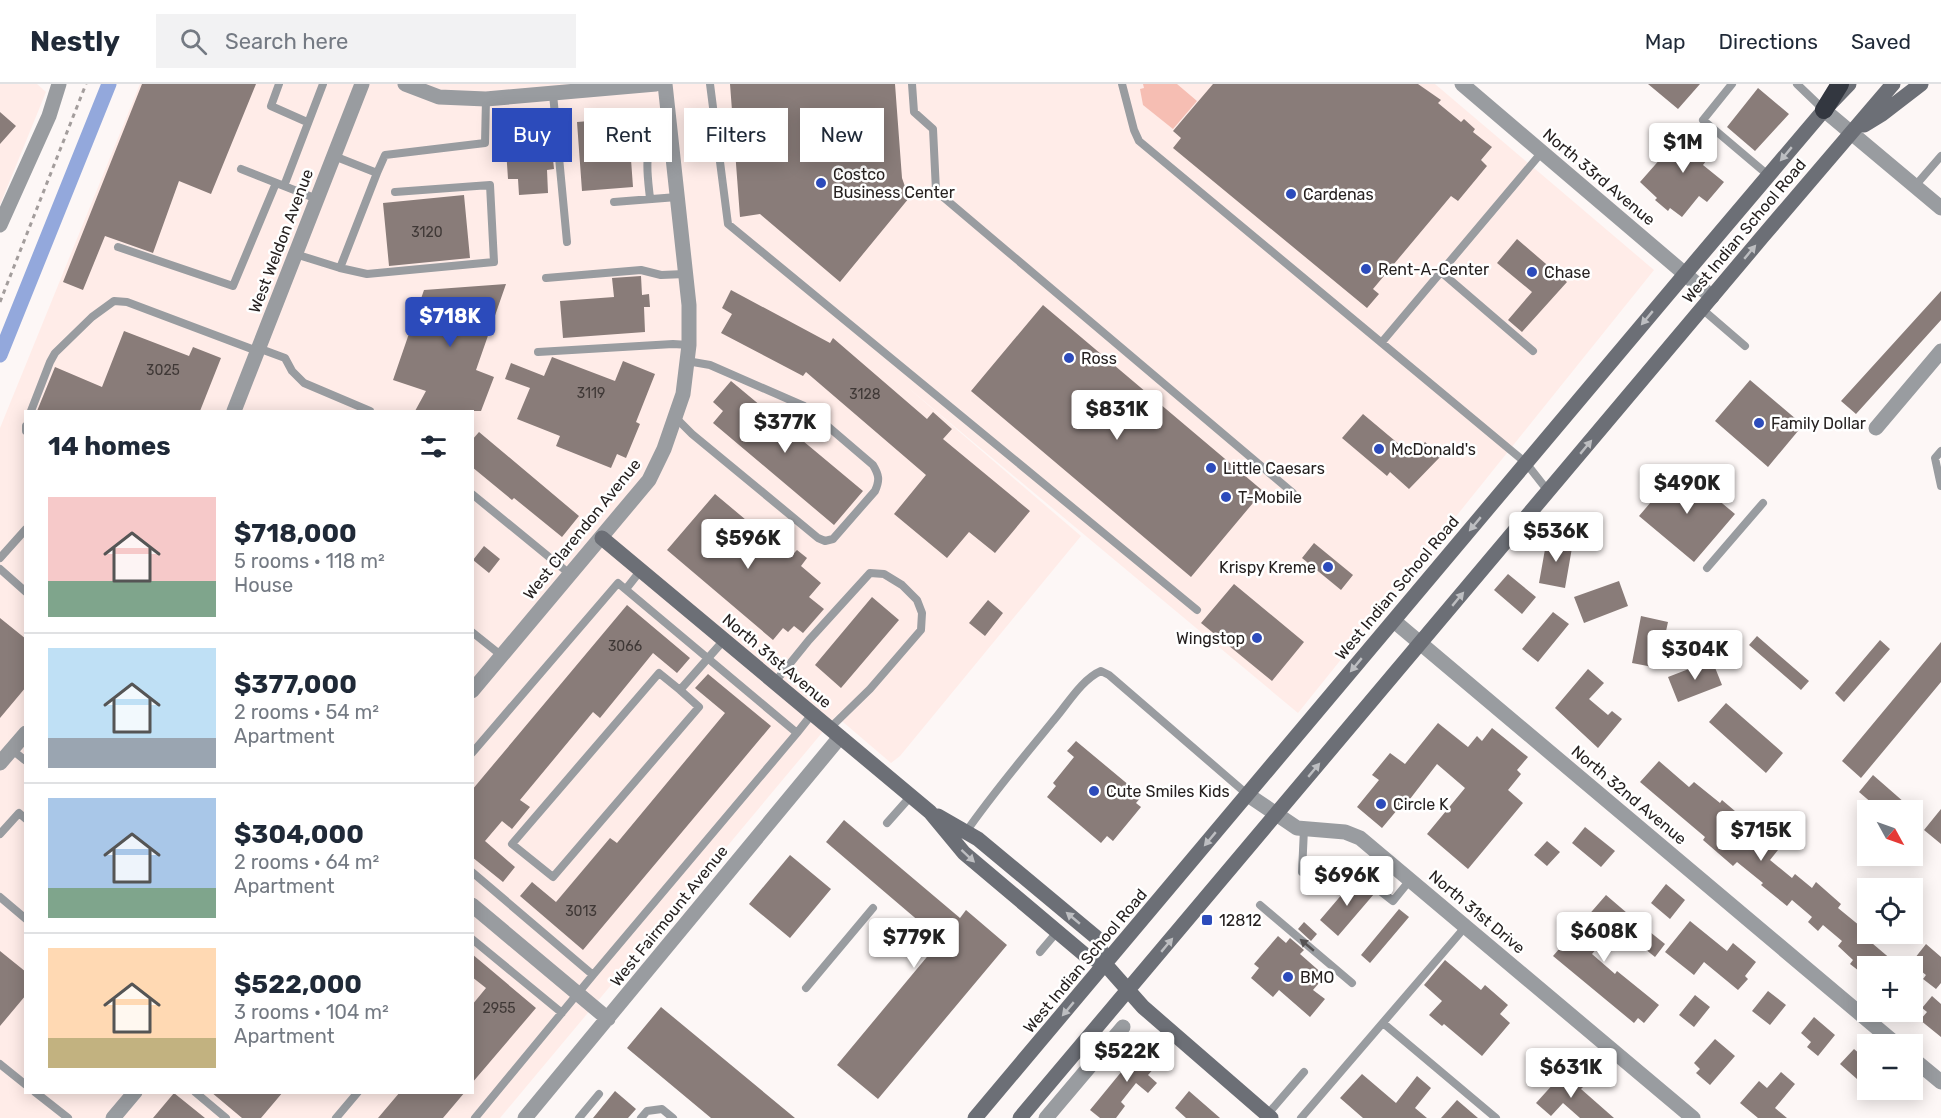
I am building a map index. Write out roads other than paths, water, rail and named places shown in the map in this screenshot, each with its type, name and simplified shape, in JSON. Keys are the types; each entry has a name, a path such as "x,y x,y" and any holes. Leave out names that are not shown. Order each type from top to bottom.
{"highway":[{"path":"1824,110 1840,84"}],"main road":[{"name":"West Indian School Road","path":"975,1118 1768,175 1849,84"},
{"name":"West Indian School Road","path":"1020,1118 1893,84"},
{"path":"1851,132 1882,114 1921,84"},
{"name":"North 31st Avenue","path":"602,538 930,812 964,853 1057,932 1085,955 1106,964"},
{"name":"North 31st Avenue","path":"930,812 978,839 1097,938 1106,964 1143,1007 1269,1116"}],"street":[{"path":"0,225 49,116 59,84"},
{"name":"West Weldon Avenue","path":"234,410 362,84"},
{"path":"405,84 439,97 486,99 656,84"},
{"name":"West Clarendon Avenue","path":"665,84 668,108"},
{"name":"North 33rd Avenue","path":"1462,84 1712,297"},
{"path":"1824,110 1941,208"},
{"name":"West Clarendon Avenue","path":"474,689 649,480 664,449 683,394 689,345 689,305 672,149"},
{"path":"1876,428 1941,351"},
{"name":"North 32nd Avenue","path":"1394,621 1884,1034"},
{"name":"West Fairmount Avenue","path":"525,1118 608,1019 835,733"},
{"path":"0,763 24,735"},
{"name":"North 31st Drive","path":"1248,795 1297,828 1345,832 1360,838 1694,1118"},
{"path":"474,907 608,1019"},
{"path":"1046,1118 1123,1027"},
{"path":"1923,1067 1941,1082"},
{"path":"113,1118 133,1094"}],"lane":[{"path":"279,84 271,106 307,122"},
{"path":"118,247 233,286 323,84"},
{"path":"710,84 728,224 1197,610"},
{"path":"912,84 914,112 933,129 936,191 1293,493"},
{"path":"1122,84 1139,141 1526,463 1548,491"},
{"path":"1732,84 1703,120 1768,175"},
{"path":"1797,84 1824,110"},
{"path":"554,93 567,242"},
{"path":"340,268 385,155 485,143 486,99"},
{"path":"1382,342 1542,152"},
{"path":"334,156 377,173"},
{"path":"1915,186 1941,156"},
{"path":"648,162 650,199"},
{"path":"241,169 317,199"},
{"path":"296,254 367,274 494,262 490,185 395,192"},
{"path":"614,202 677,197"},
{"path":"546,278 641,270 661,275 686,274"},
{"path":"1441,272 1533,351"},
{"path":"31,410 55,353 92,317 114,302 127,302 285,358 292,371 304,382 368,410"},
{"path":"1701,309 1745,346"},
{"path":"538,351 689,345"},
{"path":"675,417 710,449 825,541 833,539 875,491 878,483 879,474 873,465 804,406 710,365 687,361"},
{"path":"1941,451 1935,458 1941,486"},
{"path":"474,496 571,575"},
{"path":"1707,568 1763,503"},
{"path":"0,558 24,531"},
{"path":"0,569 24,590"},
{"path":"626,589 641,570"},
{"path":"774,682 870,573 884,574 902,585 916,600 922,613 921,630 835,733"},
{"path":"474,751 618,583 797,733"},
{"path":"474,634 502,656"},
{"path":"680,690 724,640"},
{"path":"966,832 987,802 1069,702 1093,675 1101,671 1109,675 1248,795"},
{"path":"659,673 680,690 699,707 553,877 512,844 659,673"},
{"path":"475,1118 812,714"},
{"path":"11,749 24,759"},
{"path":"887,823 911,796"},
{"path":"0,834 19,813 24,817"},
{"path":"1304,829 1302,872 1343,862 1393,901 1410,880"},
{"path":"474,874 593,975"},
{"path":"0,897 24,917"},
{"path":"1260,905 1352,982"},
{"path":"806,988 873,908"},
{"path":"1301,1118 1466,926"},
{"path":"1040,952 1057,932"},
{"path":"474,941 562,1013"},
{"path":"1383,1023 1496,1118"},
{"path":"0,1064 24,1083"},
{"path":"1269,1116 1304,1072"},
{"path":"38,1094 68,1118"},
{"path":"197,1094 226,1118"},
{"path":"336,1118 356,1094"},
{"path":"579,1118 599,1094"},
{"path":"641,1118 647,1111 662,1109 673,1118"}],"waterway":[{"path":"0,355 109,84"}],"place":[{"name":"Costco Business Center","path":"821,183"},
{"name":"Cardenas","path":"1291,194"},
{"name":"Rent-A-Center","path":"1366,269"},
{"name":"Chase","path":"1532,272"},
{"name":"Ross","path":"1069,358"},
{"name":"Family Dollar","path":"1759,423"},
{"name":"McDonald's","path":"1379,449"},
{"name":"Little Caesars","path":"1211,468"},
{"name":"T-Mobile","path":"1226,497"},
{"name":"Krispy Kreme","path":"1328,567"},
{"name":"Wingstop","path":"1257,638"},
{"name":"Cute Smiles Kids","path":"1094,791"},
{"name":"Circle K","path":"1381,804"},
{"name":"12812","path":"1207,920"},
{"name":"BMO","path":"1288,977"}]}
